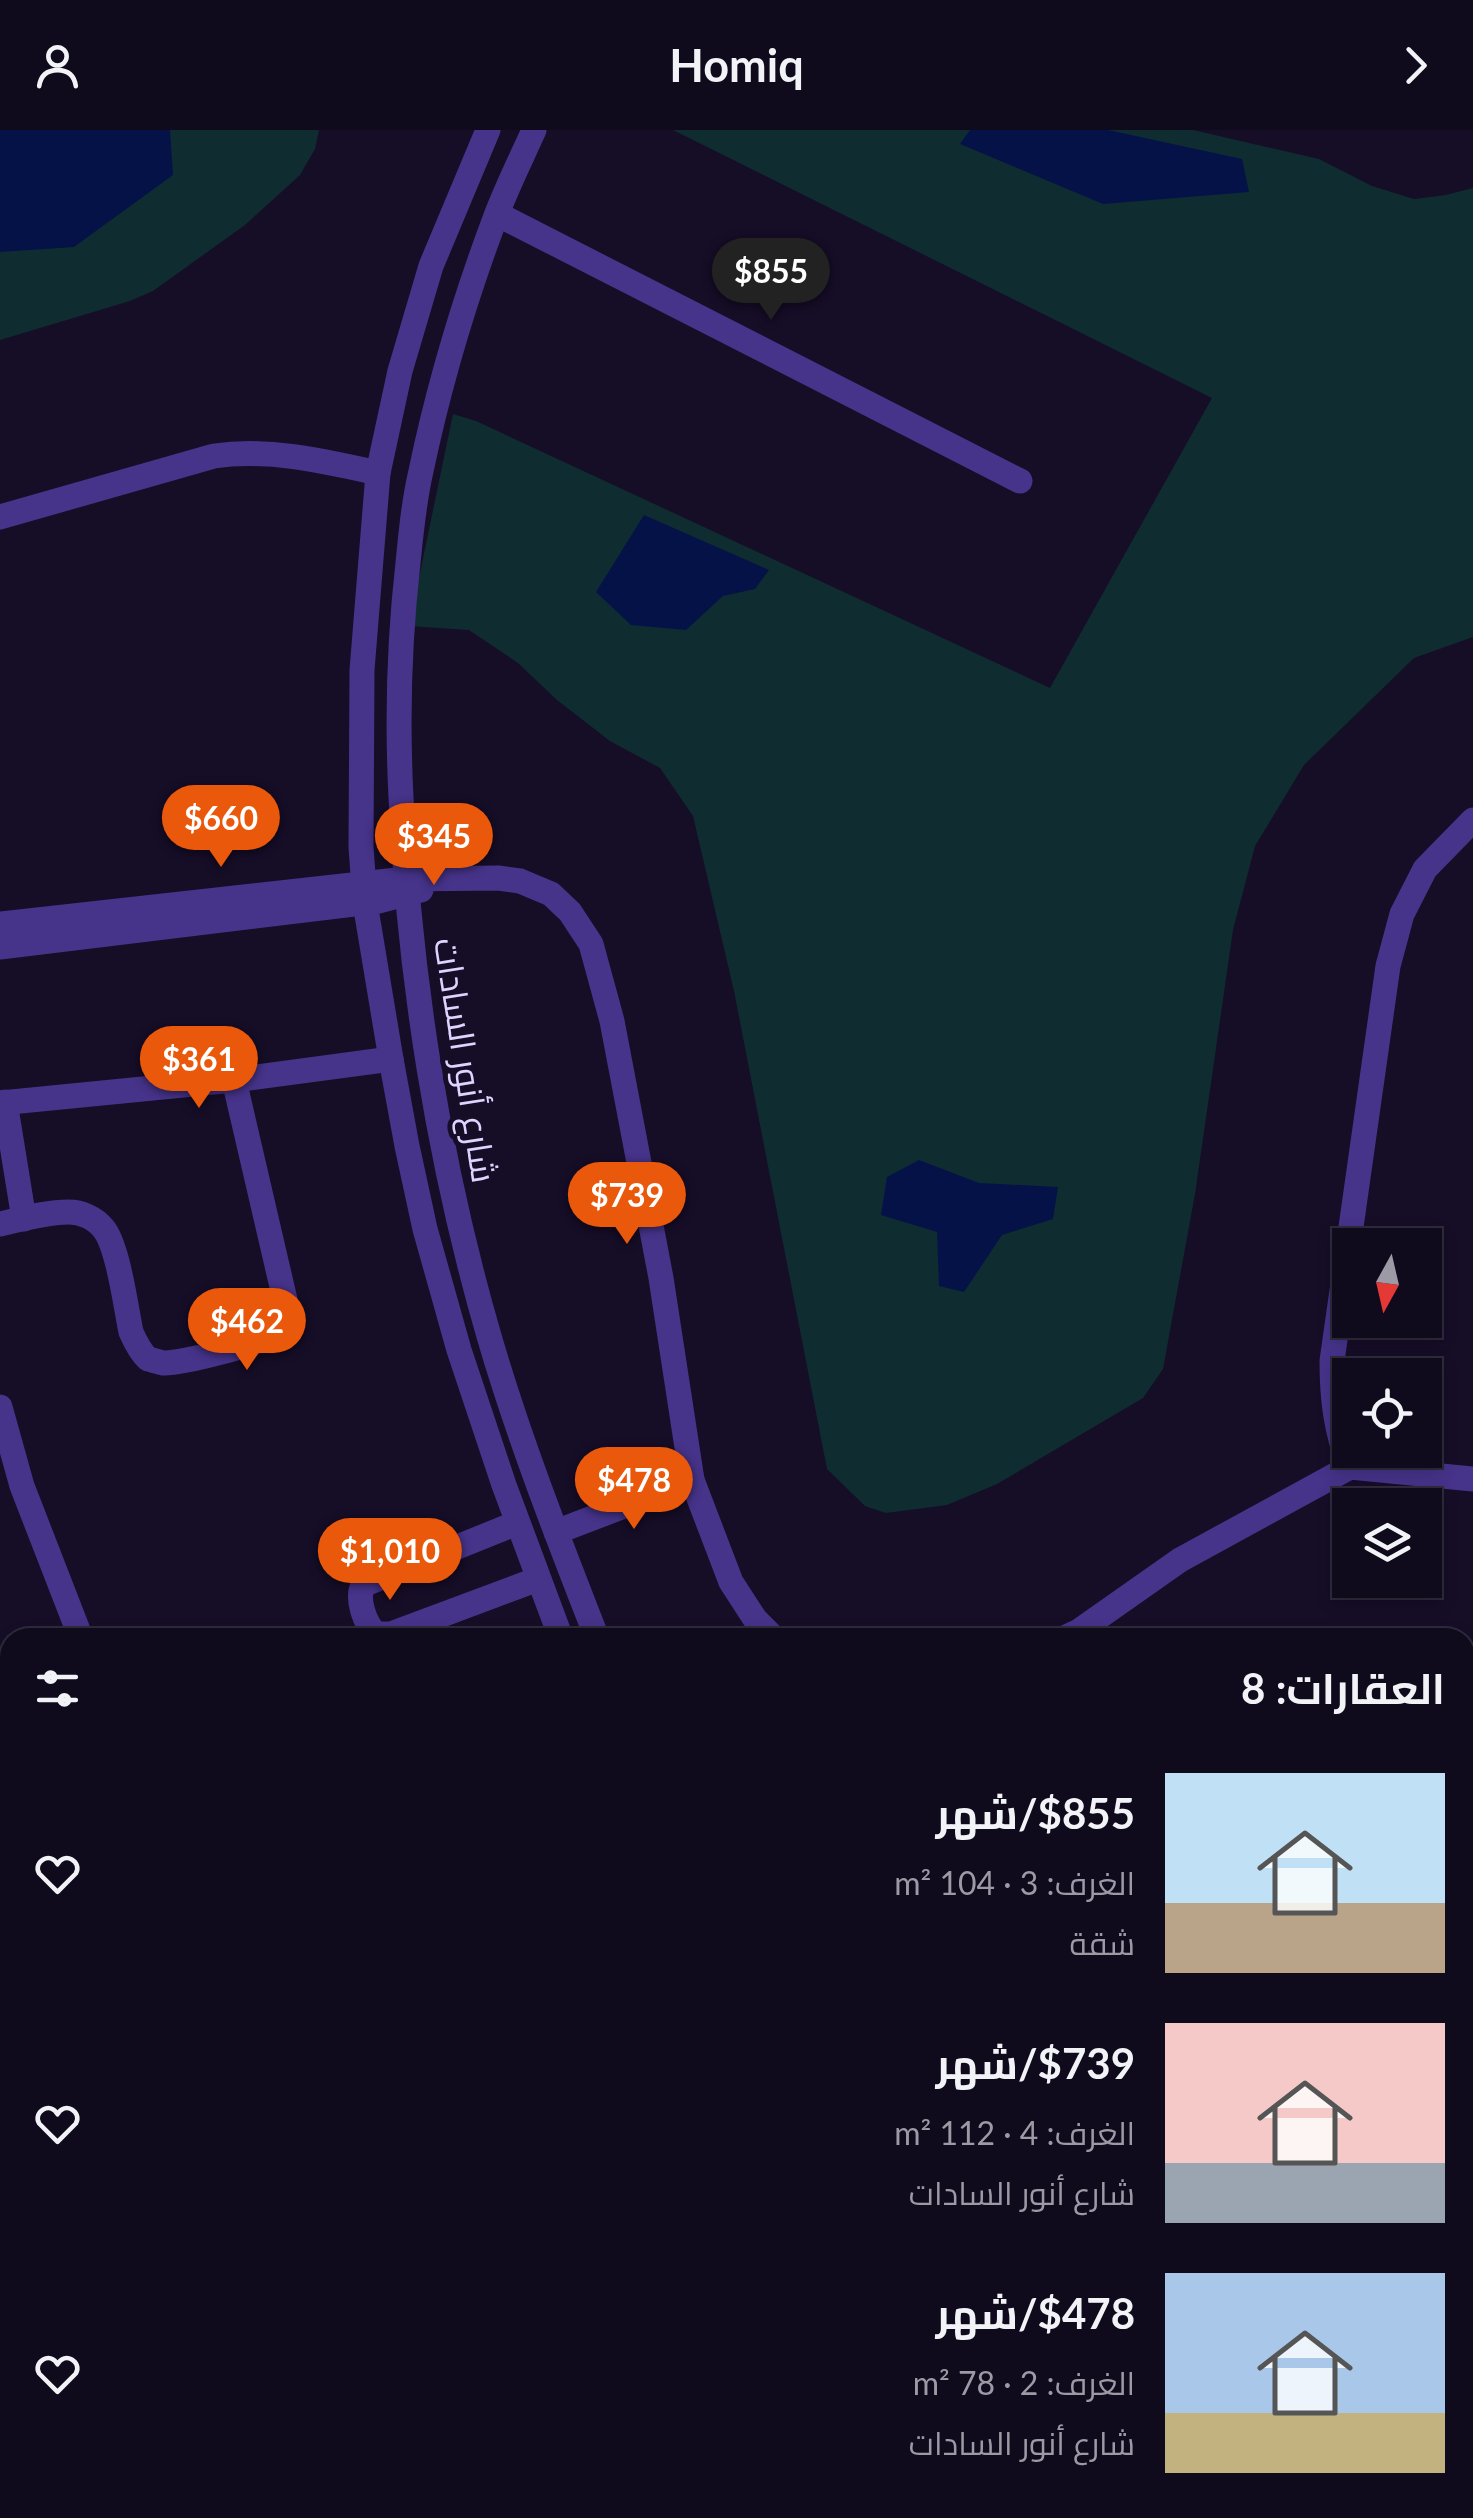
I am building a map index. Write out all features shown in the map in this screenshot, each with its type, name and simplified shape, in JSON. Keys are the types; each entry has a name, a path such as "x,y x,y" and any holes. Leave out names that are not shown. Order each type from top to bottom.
{"street":[{"name":"شارع أنور السادات","path":"488,130 431,266 400,371 378,473 362,670 361,847 364,892 391,1060 425,1229 459,1350 557,1628"},
{"name":"شارع أنور السادات","path":"534,130 497,214 469,294 420,472 400,652 398,724 407,886 430,1069 456,1208 518,1428 594,1628"},
{"path":"497,214 1020,481"},
{"path":"0,517 231,453 264,453 378,473"},
{"path":"1332,1358 1388,966 1402,914 1425,869 1473,820"},
{"path":"0,947 463,878 520,881 551,894 570,912 591,944 612,1022 660,1278 692,1480 732,1582 764,1628"},
{"path":"0,924 364,892"},
{"path":"234,1080 286,1315 275,1334 260,1342 162,1364 149,1359 136,1343 111,1242 103,1228 88,1216 72,1212 12,1222 2,1103 391,1060"},
{"path":"0,1407 11,1488 76,1628"},
{"path":"1085,1628 1180,1560 1348,1468"},
{"path":"1360,1468 1473,1479"},
{"path":"556,1532 692,1480"},
{"path":"372,1628 360,1594 363,1585 518,1523"},
{"path":"408,1628 538,1579"}],"green space":[{"path":"0,130 319,130 315,149 300,175 245,225 153,291 0,340"},
{"path":"673,130 1193,130 1319,159 1372,186 1414,199 1473,188 1473,637 1414,658 1304,765 1255,846 1233,930 1195,1194 1163,1369 1143,1398 997,1484 947,1505 886,1513 865,1506 827,1469 734,991 693,816 660,768 610,741 557,700 518,663 469,630 409,626 453,414 476,421 1050,688 1212,398"}],"shaded area":[{"path":"0,130 170,130 173,175 74,247 0,252"},
{"path":"970,130 1108,130 1242,159 1249,192 1103,204 960,144"},
{"path":"644,515 769,570 755,589 723,596 686,630 631,625 596,592"},
{"path":"919,1160 979,1183 1058,1187 1053,1219 1002,1235 964,1292 939,1286 937,1232 881,1215 887,1177"}]}
